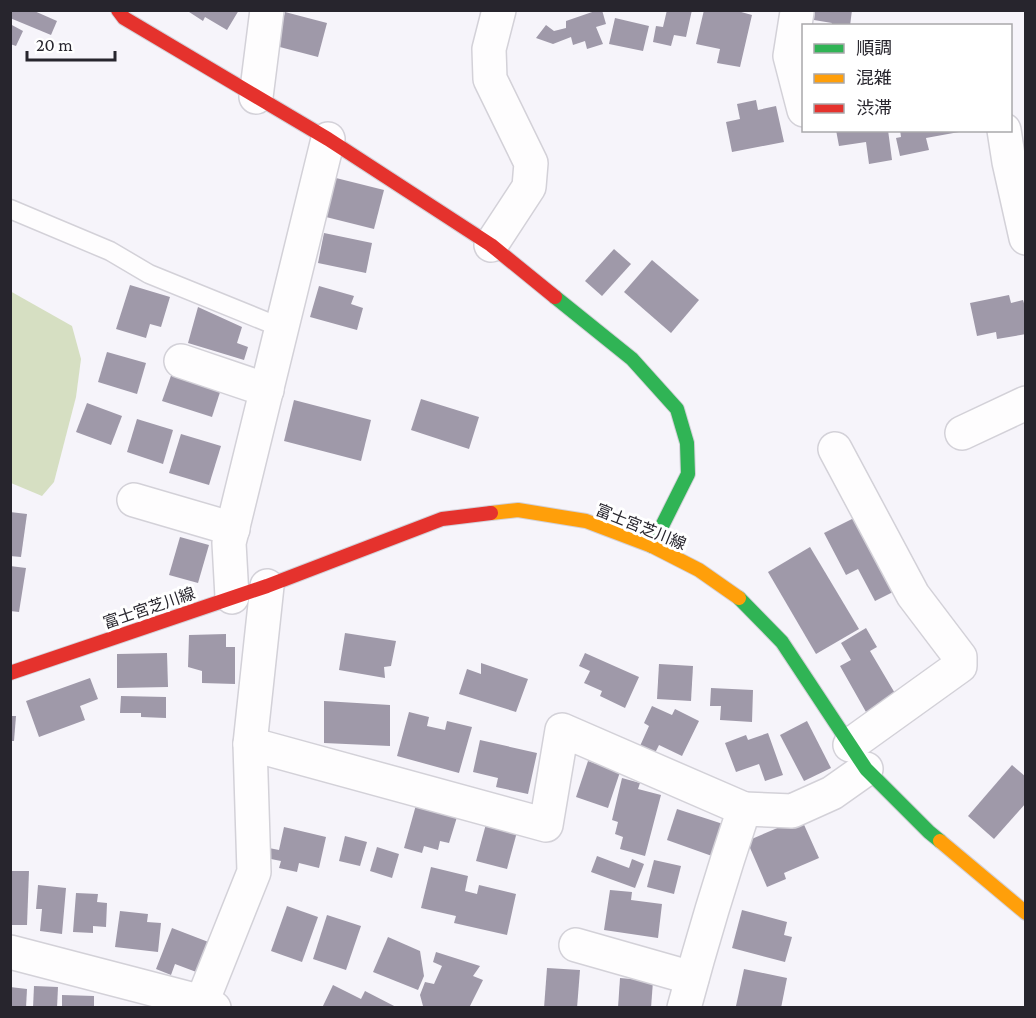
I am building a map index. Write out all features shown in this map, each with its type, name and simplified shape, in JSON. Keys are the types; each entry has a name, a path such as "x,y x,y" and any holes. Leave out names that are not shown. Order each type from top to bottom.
{"main road":[{"path":"118,10 124,18 328,139 491,245 632,359 677,408 687,443 688,474 652,546"},
{"name":"富士宮芝川線","path":"10,673 267,586 441,519 518,510 586,521 652,546 699,570 743,601 782,642 858,757 929,832 1026,913"}],"street":[{"path":"255,97 267,10"},
{"path":"491,245 529,187 531,163 490,79 489,49 499,10"},
{"path":"794,11 790,56 802,102"},
{"path":"1012,122 1026,115"},
{"path":"1004,132 1008,162 1026,238"},
{"path":"232,597 229,543 328,139"},
{"path":"181,361 267,390"},
{"path":"962,433 1026,403"},
{"path":"250,744 546,825 562,730 744,809 792,811 832,793 858,757 960,666 960,657 913,595 835,448"},
{"path":"134,500 233,529"},
{"path":"10,951 206,1006 254,872 250,744 267,586"},
{"path":"576,945 688,993 724,866 744,809"}],"lane":[{"path":"10,209 110,251 149,274 282,328"}],"green space":[{"path":"10,291 72,326 81,359 76,397 54,482 42,496 11,483"}],"building":[{"path":"10,10 32,10 57,21 51,35 10,18"},
{"path":"186,10 239,10 227,30 205,17 203,21"},
{"path":"602,10 606,24 596,27 603,44 587,49 585,41 573,45 571,37 553,44 536,38 546,25 554,31 566,28 566,21"},
{"path":"667,10 692,10 686,37 674,35 671,46 653,42 656,26 663,27"},
{"path":"704,10 734,10 752,15 740,67 717,63 720,49 696,44"},
{"path":"815,10 852,10 850,24 832,24 814,20"},
{"path":"285,12 327,23 318,57 276,46"},
{"path":"615,18 649,26 643,51 609,44"},
{"path":"10,24 23,31 16,46 10,44"},
{"path":"756,100 758,110 776,106 784,142 732,152 726,122 740,119 737,104"},
{"path":"836,132 888,132 892,160 869,164 866,142 839,146"},
{"path":"900,132 959,132 926,138 929,150 900,156 896,138 901,137"},
{"path":"336,178 384,190 374,229 326,217"},
{"path":"324,233 372,243 366,273 318,263"},
{"path":"614,249 631,264 602,296 585,281"},
{"path":"652,260 699,300 671,333 624,292"},
{"path":"130,285 170,297 161,327 150,324 146,338 116,329"},
{"path":"319,286 354,296 351,304 363,308 357,330 310,317"},
{"path":"1009,295 1011,303 1023,300 1026,310 1026,334 997,339 996,332 977,336 970,303"},
{"path":"198,307 242,327 237,343 248,347 244,360 188,343"},
{"path":"107,352 146,363 137,394 98,382"},
{"path":"173,370 222,386 212,417 162,401"},
{"path":"421,399 479,417 469,449 411,430"},
{"path":"294,400 371,420 361,461 284,441"},
{"path":"87,403 122,416 111,445 76,432"},
{"path":"137,419 173,430 163,464 127,452"},
{"path":"181,434 221,446 209,485 169,473"},
{"path":"10,512 27,514 21,557 10,556"},
{"path":"856,517 895,591 875,601 858,569 846,575 824,533"},
{"path":"180,537 209,545 198,583 169,575"},
{"path":"810,547 859,629 816,654 768,572"},
{"path":"10,566 26,568 19,612 10,611"},
{"path":"866,628 877,647 870,651 896,695 866,712 840,666 851,660 841,643"},
{"path":"345,633 396,641 391,666 384,667 385,678 339,670"},
{"path":"226,634 226,647 235,647 235,684 202,683 202,671 188,667 189,635"},
{"path":"167,653 168,687 117,688 117,654"},
{"path":"585,653 639,677 625,708 600,696 602,691 584,683 590,671 579,666"},
{"path":"481,663 528,679 516,712 459,694 467,669 481,674"},
{"path":"659,664 693,666 691,701 657,699"},
{"path":"90,678 98,699 80,706 85,720 39,737 26,701"},
{"path":"711,688 753,690 752,722 720,720 721,706 710,706"},
{"path":"121,696 166,697 166,718 141,717 141,713 120,713"},
{"path":"324,701 390,705 390,746 324,743"},
{"path":"652,706 672,715 675,709 699,721 682,756 659,745 655,753 640,746 649,726 644,723"},
{"path":"409,712 429,717 427,726 445,730 447,721 472,727 459,773 397,756"},
{"path":"10,716 16,716 14,741 10,741"},
{"path":"807,721 831,768 804,781 780,735"},
{"path":"768,733 783,775 765,781 759,764 736,772 725,743 746,735 748,740"},
{"path":"480,740 537,753 528,794 496,787 498,778 473,772"},
{"path":"588,761 620,772 608,808 576,797"},
{"path":"1012,765 1026,777 1026,803 994,839 968,816"},
{"path":"622,778 640,783 638,789 661,795 645,856 620,849 623,837 615,834 618,822 612,820"},
{"path":"416,805 457,817 449,843 440,841 438,850 424,846 422,853 404,848"},
{"path":"677,809 723,824 712,856 667,840"},
{"path":"801,818 819,858 784,873 786,879 767,887 747,841"},
{"path":"486,824 517,832 507,869 476,861"},
{"path":"284,827 326,837 319,868 299,863 297,872 279,868 281,861 266,858 269,848 279,850"},
{"path":"345,836 367,842 360,866 339,861"},
{"path":"377,847 399,854 392,878 370,871"},
{"path":"597,856 629,868 632,859 644,864 635,888 591,872"},
{"path":"654,860 681,866 674,894 647,887"},
{"path":"431,867 468,876 465,891 477,894 479,885 516,894 507,935 454,923 456,916 421,908"},
{"path":"10,871 29,871 27,925 10,925"},
{"path":"38,885 66,888 62,934 40,931 42,909 36,909"},
{"path":"610,890 632,892 631,900 662,904 658,938 604,930"},
{"path":"76,893 98,894 97,902 107,903 106,927 93,926 93,933 73,932"},
{"path":"287,906 318,917 302,962 271,951"},
{"path":"742,910 787,922 784,935 792,937 785,962 732,948"},
{"path":"120,911 148,914 147,922 161,923 158,952 115,947"},
{"path":"327,915 361,926 346,970 313,959"},
{"path":"172,928 211,943 199,973 175,964 171,975 156,969"},
{"path":"388,937 420,951 424,976 418,990 373,972"},
{"path":"436,952 480,966 473,976 483,980 469,1008 423,1006 420,995 425,982 434,984 442,966 433,962"},
{"path":"547,968 580,970 577,1008 544,1008"},
{"path":"744,969 787,978 781,1008 736,1006"},
{"path":"620,978 653,981 651,1008 618,1008"},
{"path":"333,985 361,999 365,991 398,1008 322,1008"},
{"path":"34,986 58,987 57,1008 33,1008"},
{"path":"10,987 27,989 26,1008 10,1008"},
{"path":"62,995 94,996 94,1008 62,1008"}],"traffic: fast":[{"path":"555,297 632,359 677,409 687,443 688,474 652,546"},
{"path":"739,598 782,642 866,769 940,841"}],"traffic: slow":[{"path":"491,513 518,510 586,521 652,546 699,570 739,598"},
{"path":"940,841 1026,913"}],"traffic: jam":[{"path":"118,10 124,18 328,139 491,245 555,297"},
{"path":"10,673 267,586 442,519 491,513"}]}
